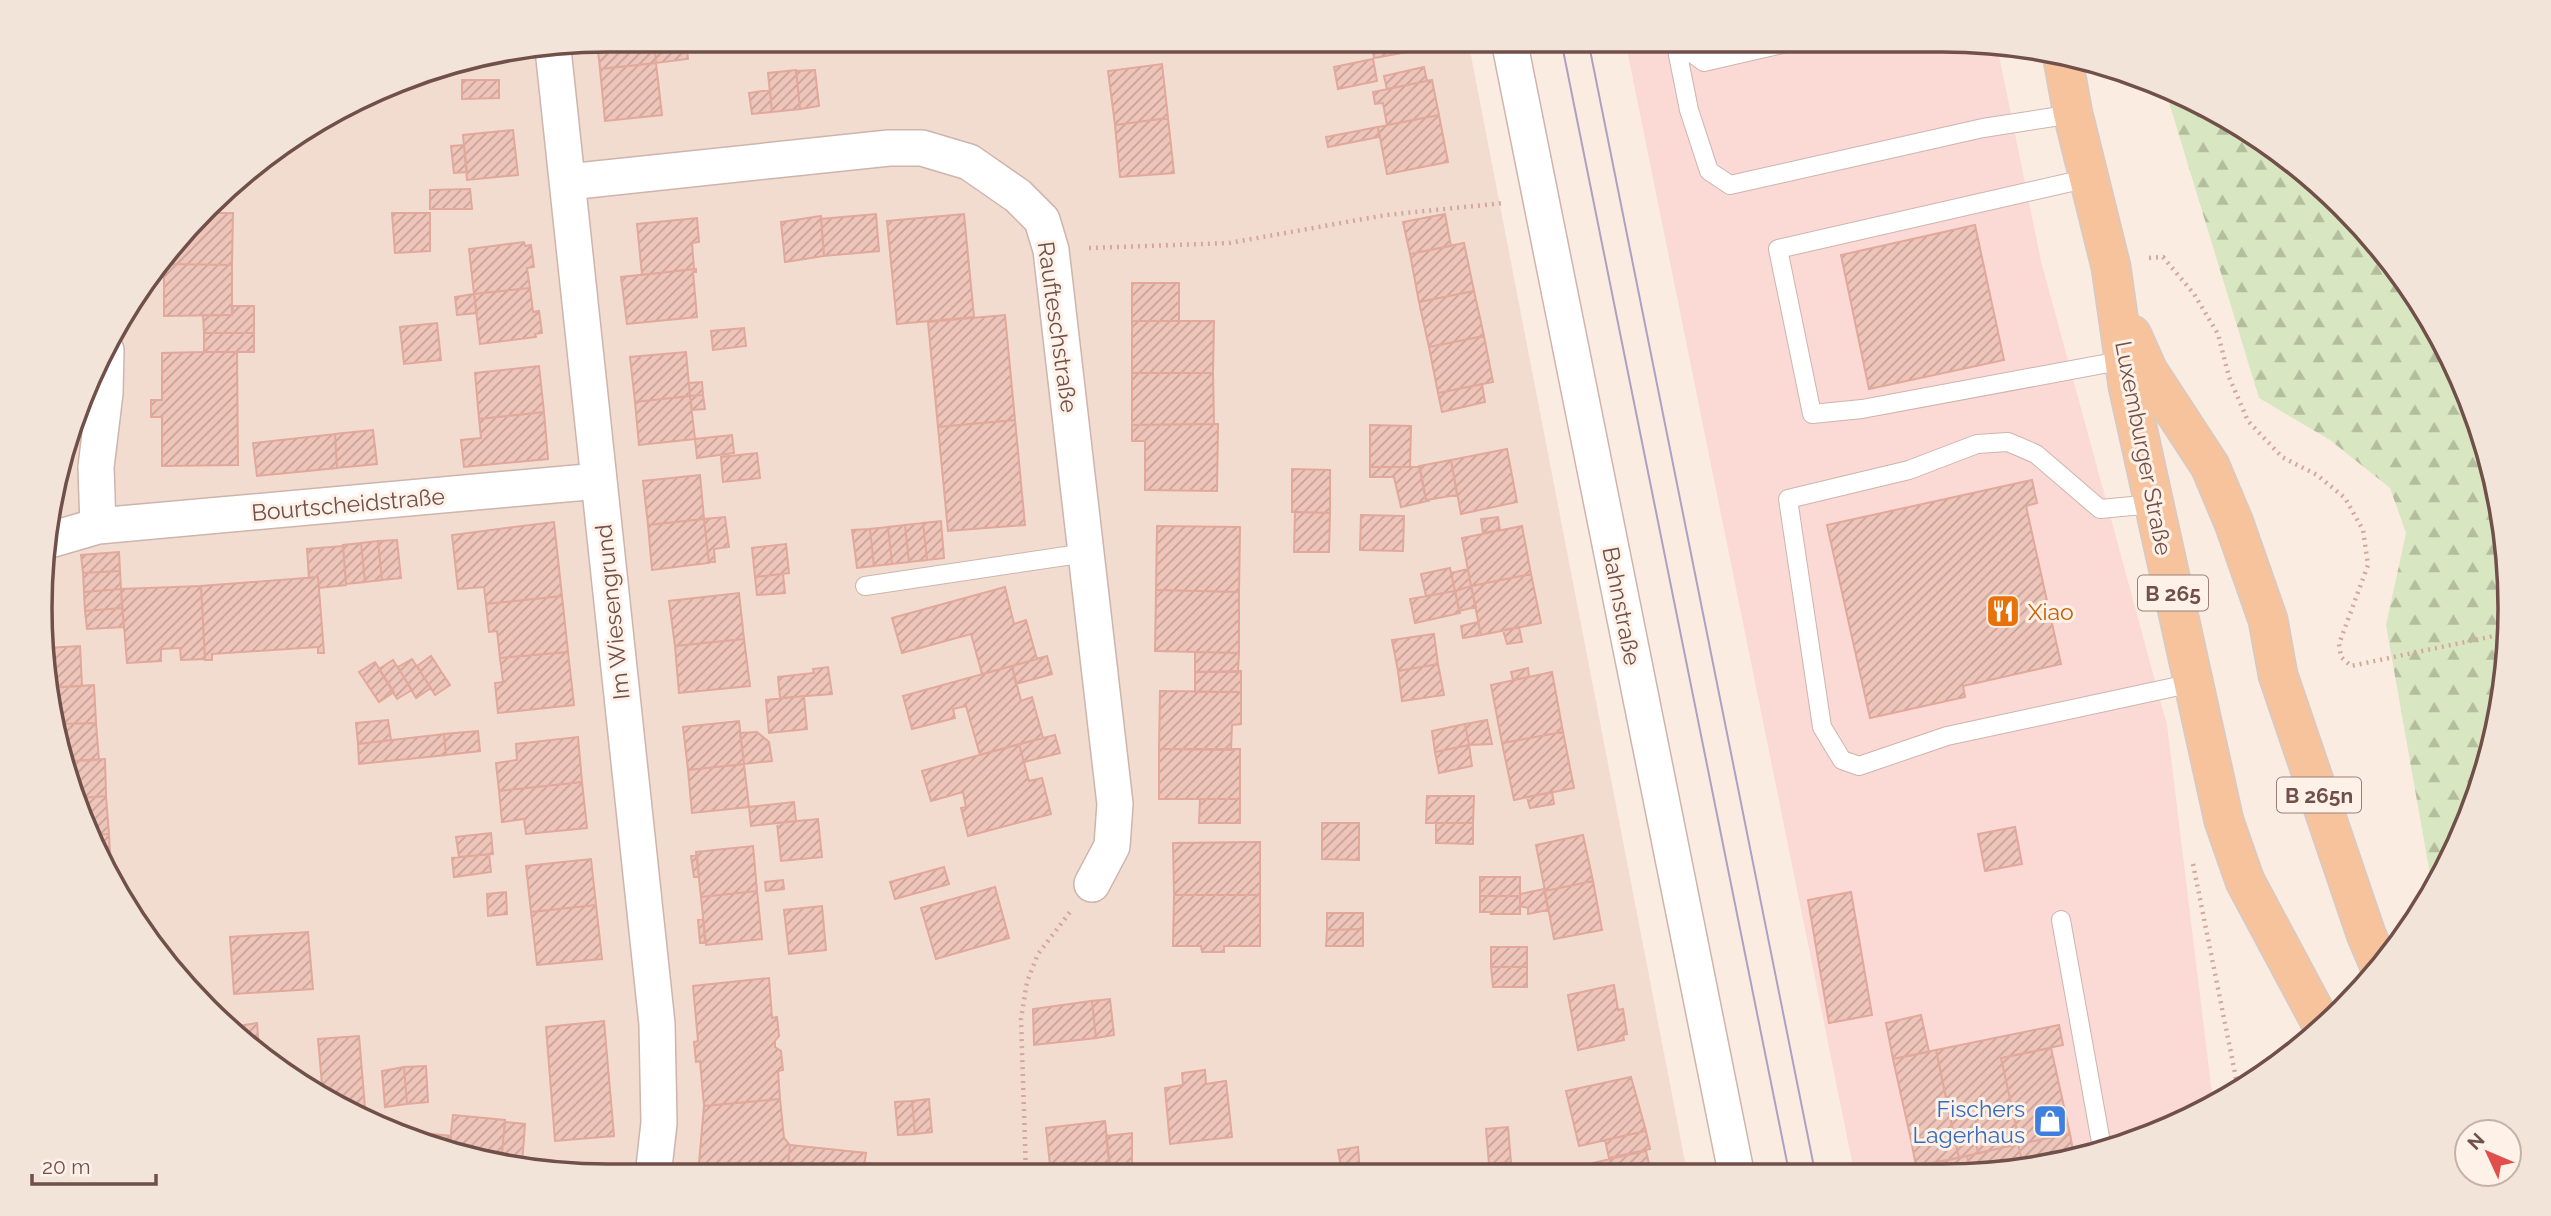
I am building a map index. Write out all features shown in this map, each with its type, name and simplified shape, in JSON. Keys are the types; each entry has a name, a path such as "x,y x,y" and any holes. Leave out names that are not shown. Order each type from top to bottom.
{"main road":[{"name":"Luxemburger Straße","path":"2064,66 2073,114 2114,284 2128,386 2224,821 2245,881 2318,1018"},
{"name":"B 265n","path":"2114,284 2148,371 2210,466 2234,523 2268,620 2278,675 2375,956"}],"street":[{"name":"Bahnstraße","path":"1511,52 1734,1164"},
{"name":"Im Wiesengrund","path":"554,55 657,1024 659,1123 654,1164"},
{"name":"Raufteschstraße","path":"568,182 889,148 922,148 969,162 1018,196 1042,220 1051,250 1115,804 1112,846 1092,884"},
{"path":"98,526 96,467 105,372"},
{"name":"Bourtscheidstraße","path":"57,538 98,526 598,481"}],"lane":[{"path":"1677,52 1689,110 1709,171 1730,185 1983,128 2073,114"},
{"path":"1690,52 1704,62 1748,52"},
{"path":"2089,178 1778,249 1812,414 1862,409 2125,360"},
{"path":"2154,504 2100,509 2036,454 2008,442 1977,443 1909,470 1787,499 1822,727 1842,760 1859,766 1947,736 2193,682"},
{"path":"865,586 1086,553"},
{"path":"2061,920 2101,1141"}],"path":[{"path":"1051,250 1229,243 1386,215 1539,199"},
{"path":"2114,284 2143,258 2163,257 2194,294 2218,334 2229,377 2248,421 2282,457 2317,475 2345,498 2362,530 2368,565 2339,644 2341,657 2351,666 2497,636"},
{"path":"1026,1164 1021,1019 1027,982 1038,954 1092,884"}],"shaded area":[{"path":"1470,52 1685,1164 608,1164 535,1159 464,1145 429,1134 362,1106 299,1070 242,1026 215,1001 167,946 146,917 110,854 95,821 71,752 63,716 57,681 52,608 57,535 63,500 71,464 95,395 127,330 146,299 190,242 215,215 270,167 299,146 362,110 429,82 500,63 572,54"},
{"path":"1627,52 1943,52 1999,56 2041,261 2167,725 2212,1094 2122,1134 2051,1153 2016,1159 1943,1164 1853,1164"}],"green space":[{"path":"2168,101 2221,127 2281,167 2336,215 2361,242 2405,299 2424,330 2456,395 2469,429 2480,464 2494,535 2498,608 2494,681 2480,752 2469,787 2430,875 2386,625 2406,533 2390,488 2330,440 2259,398"}],"building":[{"path":"655,52 656,63 600,69 598,53"},
{"path":"655,52 687,52 688,59 656,63"},
{"path":"1373,52 1407,52 1374,58"},
{"path":"1373,59 1377,81 1338,89 1334,67"},
{"path":"656,63 662,115 605,121 600,69"},
{"path":"1162,64 1168,118 1115,125 1108,71"},
{"path":"1424,67 1427,81 1387,89 1384,76"},
{"path":"796,70 800,109 772,112 768,73"},
{"path":"815,70 819,106 800,109 796,71"},
{"path":"462,80 499,80 499,98 462,99"},
{"path":"1432,80 1439,115 1387,125 1383,103 1375,104 1373,92"},
{"path":"770,90 772,112 752,114 749,93"},
{"path":"1439,115 1448,162 1387,174 1378,127"},
{"path":"1168,118 1174,173 1120,177 1115,125"},
{"path":"1378,127 1379,137 1328,147 1326,137"},
{"path":"513,130 518,175 467,180 463,135"},
{"path":"464,145 467,172 454,173 451,146"},
{"path":"470,189 472,209 430,209 430,190"},
{"path":"217,213 233,213 232,265 172,264"},
{"path":"392,213 430,213 430,251 395,253"},
{"path":"876,214 879,251 824,256 821,219"},
{"path":"964,214 974,317 897,324 887,221"},
{"path":"1445,214 1451,246 1410,254 1403,222"},
{"path":"821,216 824,256 785,262 781,222"},
{"path":"697,218 699,242 692,243 694,269 642,275 637,224"},
{"path":"1975,225 2004,360 1869,389 1841,255"},
{"path":"524,242 525,246 531,245 534,267 527,268 530,288 474,294 469,249"},
{"path":"1464,243 1474,291 1419,302 1410,254"},
{"path":"172,264 232,265 232,315 164,316 164,274"},
{"path":"696,269 696,272 693,272 697,317 627,324 621,277"},
{"path":"1132,283 1179,283 1179,321 1132,321"},
{"path":"530,288 533,312 539,311 542,333 535,334 536,337 480,344 474,294"},
{"path":"1474,291 1484,336 1429,347 1419,302"},
{"path":"474,294 477,313 457,315 455,297"},
{"path":"233,306 254,306 254,333 204,333 203,315 232,315"},
{"path":"1005,315 1015,420 938,427 928,322"},
{"path":"1132,321 1214,321 1213,373 1132,373"},
{"path":"437,323 441,360 404,364 400,327"},
{"path":"744,328 746,346 713,350 711,331"},
{"path":"204,333 254,333 254,352 204,352"},
{"path":"1484,336 1493,382 1438,393 1429,347"},
{"path":"237,352 238,465 162,466 162,417 151,417 151,400 162,400 162,353"},
{"path":"686,352 690,396 635,402 630,357"},
{"path":"539,366 544,412 479,419 475,373"},
{"path":"1132,373 1213,373 1214,424 1132,425"},
{"path":"702,382 703,395 690,396 689,383"},
{"path":"1482,384 1485,402 1442,412 1438,393"},
{"path":"703,395 705,409 692,410 690,396"},
{"path":"690,396 695,439 639,445 635,402"},
{"path":"544,412 548,459 464,467 461,440 481,438 479,419"},
{"path":"1015,420 1025,525 948,531 938,427"},
{"path":"1218,424 1217,491 1145,490 1145,441 1132,441 1132,425"},
{"path":"1370,425 1411,426 1410,467 1370,467"},
{"path":"373,430 377,464 337,468 335,434"},
{"path":"335,434 337,468 257,476 253,443"},
{"path":"732,435 734,453 697,458 695,439"},
{"path":"1507,449 1517,502 1461,514 1451,460"},
{"path":"757,453 760,478 723,482 721,457"},
{"path":"1451,460 1457,495 1426,500 1419,466"},
{"path":"1370,467 1420,467 1428,501 1401,507 1394,477 1370,477"},
{"path":"1292,469 1330,470 1330,513 1292,512"},
{"path":"700,475 704,519 648,525 643,481"},
{"path":"2032,480 2037,503 2026,506 2061,664 1963,686 1965,697 1870,718 1827,525"},
{"path":"1295,512 1330,513 1329,552 1294,552"},
{"path":"1361,515 1404,516 1403,551 1360,550"},
{"path":"725,517 729,547 714,549 715,562 709,562 704,519"},
{"path":"1498,517 1500,530 1483,533 1481,519"},
{"path":"704,519 709,563 652,570 648,525"},
{"path":"941,521 944,558 927,560 923,523"},
{"path":"554,522 562,596 486,604 484,587 458,589 452,535"},
{"path":"923,523 927,560 909,562 905,525"},
{"path":"905,525 909,562 892,564 888,527"},
{"path":"1157,526 1240,527 1239,592 1156,590"},
{"path":"1522,526 1531,574 1471,586 1462,538"},
{"path":"888,527 892,564 874,566 870,529"},
{"path":"870,529 874,566 857,568 852,530"},
{"path":"397,540 401,578 382,580 378,541"},
{"path":"378,541 382,580 365,582 361,543"},
{"path":"361,543 365,582 346,584 343,545"},
{"path":"786,544 789,573 755,577 752,548"},
{"path":"343,546 346,585 319,588 318,577 309,578 307,549"},
{"path":"119,552 120,571 83,573 81,555"},
{"path":"1450,568 1455,591 1426,596 1421,574"},
{"path":"1468,569 1471,586 1455,591 1451,573"},
{"path":"120,571 121,589 84,592 83,573"},
{"path":"783,574 785,593 757,595 755,577"},
{"path":"1531,574 1541,623 1481,635 1471,586"},
{"path":"318,577 324,653 318,653 318,647 212,654 212,660 205,660 201,586"},
{"path":"201,586 205,659 181,660 180,648 161,649 161,661 127,663 121,589"},
{"path":"1471,586 1476,607 1459,611 1455,591"},
{"path":"1005,587 1014,624 1026,620 1037,659 982,674 971,634 902,653 892,618"},
{"path":"121,589 122,608 85,611 84,592"},
{"path":"1156,590 1239,592 1239,653 1155,651"},
{"path":"1455,591 1460,613 1415,623 1410,599"},
{"path":"739,593 744,639 675,646 669,601"},
{"path":"562,596 568,652 500,658 497,631 489,632 486,604"},
{"path":"122,608 124,627 87,629 85,611"},
{"path":"1478,622 1481,635 1463,638 1461,626"},
{"path":"1519,627 1522,642 1507,644 1503,630"},
{"path":"1434,634 1438,664 1398,671 1392,640"},
{"path":"744,639 750,686 679,693 675,646"},
{"path":"80,646 82,686 58,687 54,648"},
{"path":"568,652 574,705 498,713 495,683 503,682 500,658"},
{"path":"1195,652 1239,653 1238,672 1195,672"},
{"path":"431,656 450,685 435,695 417,666"},
{"path":"1047,656 1052,674 1016,684 1012,666"},
{"path":"412,659 431,688 416,698 398,667"},
{"path":"393,660 412,690 397,699 379,669"},
{"path":"375,662 394,692 379,702 359,672"},
{"path":"1438,664 1444,695 1402,701 1398,671"},
{"path":"1012,666 1021,701 1032,697 1043,738 980,755 966,706 953,709 955,718 912,729 903,696"},
{"path":"828,667 832,694 780,698 778,677 814,673 813,669"},
{"path":"1528,668 1529,677 1513,680 1511,672"},
{"path":"1241,671 1241,692 1195,692 1195,672"},
{"path":"1552,672 1563,732 1502,743 1491,685"},
{"path":"94,685 96,723 65,724 58,687"},
{"path":"1160,691 1241,692 1241,724 1232,725 1231,750 1159,749"},
{"path":"804,696 807,729 769,733 766,700"},
{"path":"388,720 391,740 358,744 356,723"},
{"path":"1487,720 1492,744 1469,745 1465,724"},
{"path":"739,721 744,764 688,770 683,727"},
{"path":"96,723 99,760 74,761 65,724"},
{"path":"1465,724 1469,745 1435,752 1432,731"},
{"path":"478,731 480,751 446,755 444,734"},
{"path":"757,732 769,742 772,761 744,764 740,733"},
{"path":"1563,732 1574,788 1514,800 1502,743"},
{"path":"444,734 446,755 359,764 358,744"},
{"path":"1055,735 1060,753 1024,762 1019,744"},
{"path":"578,737 582,782 499,791 496,763 517,760 516,744"},
{"path":"1019,744 1029,781 1042,778 1051,814 968,836 961,808 966,807 963,792 931,801 922,771"},
{"path":"1469,745 1472,766 1439,773 1435,752"},
{"path":"1159,749 1240,749 1240,799 1159,799"},
{"path":"105,759 106,796 86,798 74,761"},
{"path":"744,764 749,807 692,813 688,770"},
{"path":"582,782 587,828 526,834 524,819 502,822 499,791"},
{"path":"1552,792 1554,804 1530,808 1527,797"},
{"path":"106,796 109,834 101,834 86,798"},
{"path":"1427,796 1474,796 1473,823 1426,823"},
{"path":"1200,799 1240,799 1240,823 1199,823"},
{"path":"794,802 796,821 751,826 749,807"},
{"path":"818,819 822,857 781,861 777,823"},
{"path":"1322,823 1359,823 1359,860 1322,859"},
{"path":"1436,823 1473,823 1473,844 1436,843"},
{"path":"2015,827 2022,864 1985,871 1978,834"},
{"path":"491,833 493,854 459,857 456,837"},
{"path":"101,834 109,834 110,854"},
{"path":"1583,835 1593,881 1545,891 1536,845"},
{"path":"1260,842 1260,895 1174,895 1173,843"},
{"path":"753,846 757,891 701,897 696,852"},
{"path":"489,854 491,872 454,877 452,858"},
{"path":"697,855 699,877 694,877 691,856"},
{"path":"591,859 596,905 531,912 526,866"},
{"path":"944,867 949,884 895,899 890,882"},
{"path":"1480,877 1520,877 1520,896 1480,896"},
{"path":"783,880 784,889 766,891 765,882"},
{"path":"1593,881 1602,930 1554,939 1545,891"},
{"path":"995,887 1009,938 936,959 921,908"},
{"path":"1544,889 1548,910 1528,914 1528,908 1520,906 1520,894"},
{"path":"757,891 762,939 706,945 701,897"},
{"path":"506,892 507,914 488,916 487,894"},
{"path":"1851,892 1872,1015 1829,1023 1808,900"},
{"path":"1174,895 1260,895 1260,946 1224,946 1224,952 1202,952 1201,946 1173,946"},
{"path":"1480,896 1520,896 1520,914 1480,912"},
{"path":"596,905 602,959 537,965 531,912"},
{"path":"822,906 826,950 789,954 784,910"},
{"path":"1327,913 1363,913 1363,929 1327,930"},
{"path":"703,919 705,942 700,943 698,920"},
{"path":"1363,929 1363,946 1326,946 1327,930"},
{"path":"308,932 313,989 234,994 230,937"},
{"path":"1491,947 1527,947 1527,967 1491,967"},
{"path":"1491,967 1527,967 1527,987 1493,987"},
{"path":"769,978 772,1018 777,1017 779,1036 775,1047 781,1051 783,1070 778,1071 780,1099 704,1106 700,1061 696,1062 694,1042 698,1041 693,986"},
{"path":"1614,985 1618,1010 1623,1009 1627,1034 1623,1035 1624,1040 1578,1050 1568,995"},
{"path":"1110,999 1114,1035 1096,1038 1092,1001"},
{"path":"1092,1001 1096,1038 1034,1045 1033,1009"},
{"path":"1921,1015 1929,1052 1893,1059 1886,1023"},
{"path":"604,1021 614,1136 555,1141 546,1027"},
{"path":"257,1023 258,1039 242,1026"},
{"path":"2059,1025 2063,1045 2001,1058 2017,1131 1975,1139 1978,1153 1959,1158 1936,1050"},
{"path":"359,1036 365,1107 322,1084 318,1039"},
{"path":"2051,1048 2070,1134 2020,1144 2001,1058"},
{"path":"1936,1050 1953,1132 1911,1140 1893,1059"},
{"path":"426,1066 428,1102 407,1104 404,1067"},
{"path":"404,1067 407,1104 385,1107 382,1071"},
{"path":"1205,1070 1206,1084 1226,1081 1232,1137 1170,1144 1165,1088 1183,1085 1182,1073"},
{"path":"1631,1077 1646,1131 1579,1146 1566,1091"},
{"path":"780,1099 784,1138 790,1145 788,1164 699,1164 704,1106"},
{"path":"929,1099 932,1132 915,1134 912,1101"},
{"path":"912,1101 915,1134 898,1135 895,1102"},
{"path":"453,1115 505,1120 502,1153 450,1141"},
{"path":"1105,1121 1110,1164 1050,1164 1046,1128"},
{"path":"505,1122 525,1124 523,1157 502,1153"},
{"path":"1508,1127 1511,1162 1489,1164 1486,1129"},
{"path":"1646,1131 1650,1149 1609,1158 1605,1140"},
{"path":"2017,1131 2020,1144 1978,1153 1975,1139"},
{"path":"1953,1132 1959,1158 1916,1164 1911,1140"},
{"path":"428,1133 451,1136 450,1141"},
{"path":"1132,1133 1132,1164 1109,1164 1106,1136"},
{"path":"2070,1134 2073,1148 2021,1158 2018,1144"},
{"path":"2018,1144 2021,1158 1969,1163 1967,1156"},
{"path":"790,1145 866,1153 864,1164 788,1164"},
{"path":"1358,1147 1359,1164 1340,1164 1338,1150"},
{"path":"1646,1151 1649,1164 1611,1164 1610,1159"},
{"path":"1967,1156 1969,1163 1943,1164 1926,1164"},
{"path":"1610,1159 1611,1164 1593,1164"}],"tram line":[{"path":"1563,52 1787,1164"},
{"path":"1590,52 1813,1164"}],"place":[{"name":"Xiao","path":"2003,611"},
{"name":"Fischers Lagerhaus","path":"2050,1121"}]}
